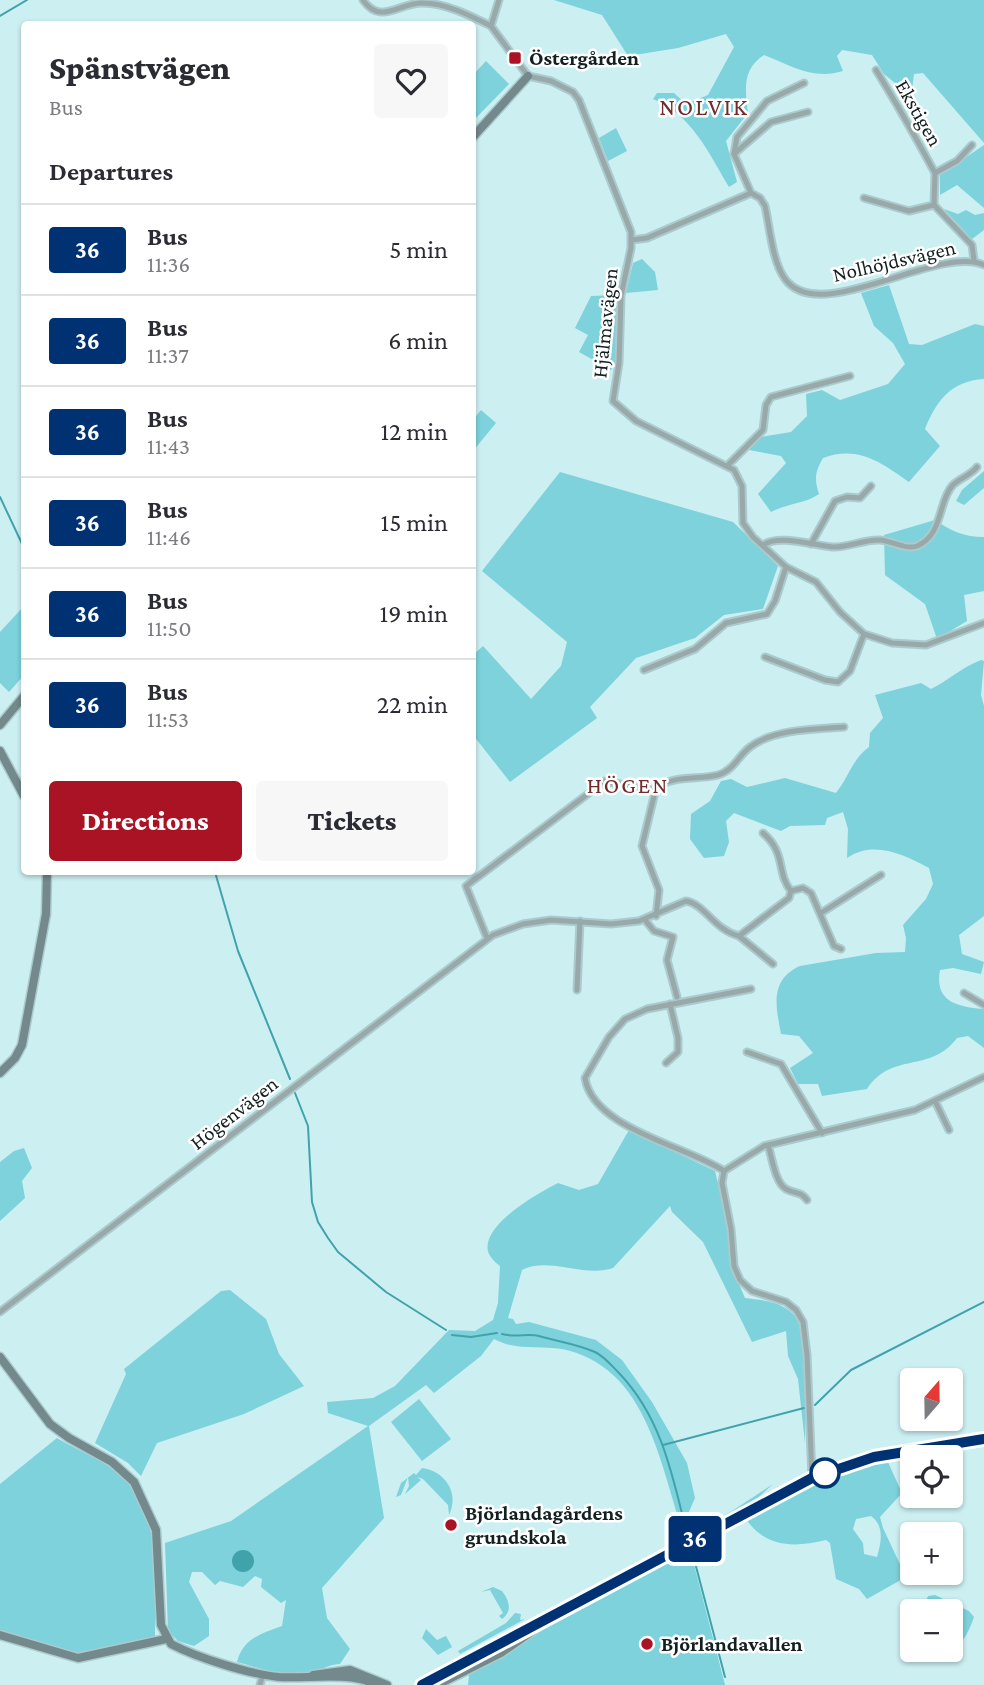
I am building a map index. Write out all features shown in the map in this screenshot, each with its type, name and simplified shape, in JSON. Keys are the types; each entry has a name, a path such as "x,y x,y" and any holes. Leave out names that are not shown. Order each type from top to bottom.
{"street":[{"path":"363,0 372,10 385,13 419,3 431,4 464,13 491,26 528,76 476,134"},
{"path":"491,26 499,0"},
{"name":"Ekstigen","path":"876,70 900,114 915,133 935,173 934,205"},
{"name":"Hjälmavägen","path":"528,76 565,88 579,100 632,240 622,280 619,363 612,401 636,421 728,465"},
{"path":"734,154 737,137 766,101 804,83"},
{"path":"734,154 771,122 808,112"},
{"name":"Ekstigen","path":"935,173 957,161 972,145"},
{"name":"Nolhöjdsvägen","path":"734,154 751,193 760,198 765,206 783,277 795,289 827,293 892,280 948,261 974,260 984,265"},
{"path":"632,240 647,238 751,193"},
{"path":"864,198 909,211 934,205 972,244 974,260"},
{"path":"850,376 771,397 766,405 763,430 728,465 742,485 743,523 786,567 816,582 864,634 892,643 926,645 984,623"},
{"path":"763,545 771,541 836,547 880,540 911,547 919,545 938,522 951,486 977,467"},
{"path":"811,544 835,501 847,497 860,498 871,486"},
{"path":"644,670 695,649 726,623 767,614 775,601 786,567"},
{"path":"765,657 825,680 838,682 850,671 864,634"},
{"path":"0,725 21,700"},
{"path":"656,916 659,890 642,846 654,791 661,784 671,781 720,775 751,747 767,739 806,729 844,727"},
{"path":"0,751 21,790"},
{"path":"487,938 466,887 605,781 654,791"},
{"path":"763,833 779,851 787,886 791,891"},
{"path":"0,1073 15,1058 22,1045 46,914 47,875"},
{"path":"821,912 881,875"},
{"path":"791,891 808,889 821,912 834,946 841,949"},
{"path":"739,936 789,898 791,891"},
{"name":"Högenvägen","path":"0,1312 487,938 535,922 580,921 611,924 645,920 677,904 694,902 714,923 739,936 774,964"},
{"path":"645,920 654,931 673,937 667,960 677,997"},
{"path":"578,989 580,921"},
{"path":"724,1171 619,1121 597,1102 586,1085 587,1072 617,1026 634,1014 670,1004 751,989"},
{"path":"964,993 984,1005"},
{"path":"666,1063 678,1052 679,1044 670,1004"},
{"path":"747,1052 781,1064 822,1133"},
{"path":"724,1171 768,1146 891,1117 935,1101 984,1077"},
{"path":"935,1101 949,1130"},
{"path":"768,1146 780,1184 785,1189 802,1194 807,1200"},
{"path":"724,1171 722,1183 736,1273 747,1288 792,1306 803,1322 812,1478"},
{"path":"0,1357 50,1424 112,1462 134,1482 153,1521 158,1543 161,1625 166,1639 174,1646 263,1674 303,1678 359,1676 387,1685"},
{"path":"422,1685 501,1653 545,1621 812,1478 874,1457 984,1439"},
{"path":"0,1635 78,1658 166,1639"},
{"path":"454,1672 460,1684"},
{"path":"437,1685 454,1672"},
{"path":"260,1685 263,1674"},
{"path":"359,1676 376,1685"}],"shaded area":[{"path":"554,0 984,0 984,143 923,73 914,74 912,90 907,93 884,74 872,55 842,50 837,56 843,71 822,74 803,71 764,55 748,73 748,113 726,141 737,182 729,187 689,125 667,106 653,99 657,93 674,93 686,104 708,95 734,47 726,34 678,48 628,56 602,15"},
{"path":"486,61 509,84 476,118 476,72"},
{"path":"616,128 627,151 608,161 599,138"},
{"path":"984,145 984,208 957,185 940,195 940,175"},
{"path":"944,209 958,214 966,210 975,215 984,213 984,230 972,239"},
{"path":"642,259 655,272 658,290 626,293 633,263"},
{"path":"889,285 909,344 922,345 975,324 984,326 984,379 954,388 940,401 925,429 940,446 909,482 868,458 847,453 835,454 823,458 818,467 816,480 819,494 771,512 758,494 786,463 781,456 749,450 761,437 791,432 807,416 806,394 822,390 840,400 888,384 905,364 893,343 874,326 861,293"},
{"path":"617,295 616,363 611,370 579,352 588,335 575,328 591,296"},
{"path":"481,410 496,423 476,447 476,416"},
{"path":"984,471 984,488 964,505 956,501 962,490"},
{"path":"560,472 733,522 778,566 763,609 724,615 695,638 636,658 590,707 597,718 510,782 476,739 476,652 483,646 531,699 561,666 567,642 482,571"},
{"path":"935,520 958,533 984,537 984,591 964,595 967,621 937,639 925,604 885,575 884,535"},
{"path":"21,609 21,678 9,692 0,683 0,632"},
{"path":"981,660 984,661 981,695 984,706 984,916 959,935 962,954 984,962 981,974 953,968 940,970 939,981 944,996 950,1001 965,1007 984,1009 984,1048 968,1036 957,1038 935,1056 888,1070 877,1077 867,1089 822,1096 818,1084 798,1084 790,1068 813,1053 799,1036 781,1034 777,1004 779,987 790,972 800,966 876,953 905,952 903,925 926,899 933,884 929,868 888,851 867,850 847,858 848,829 843,812 827,818 825,825 790,826 781,831 734,813 726,821 729,842 724,856 704,858 690,839 691,814 710,801 721,781 731,779 747,787 785,778 836,793 859,757 869,747 870,733 883,718 875,695 921,683 931,689"},
{"path":"629,1130 715,1171 728,1224 732,1268 745,1298 781,1306 792,1313 799,1323 805,1355 805,1443 798,1379 788,1356 786,1331 752,1342 703,1242 672,1212 670,1206 613,1268 591,1271 543,1265 522,1270 508,1318 513,1319 516,1324 529,1322 596,1340 622,1360 652,1402 687,1463 695,1498 688,1514 690,1521 681,1526 656,1445 630,1395 613,1374 590,1359 562,1349 519,1346 494,1339 481,1356 434,1393 426,1385 369,1426 384,1518 322,1588 327,1618 350,1649 340,1664 308,1673 290,1674 237,1662 248,1642 282,1626 286,1600 281,1603 261,1587 262,1579 255,1576 243,1587 220,1581 215,1585 202,1572 192,1572 189,1582 209,1619 209,1636 194,1646 178,1641 168,1631 165,1543 231,1521 368,1426 328,1413 327,1402 373,1398 395,1386 449,1330 475,1331 493,1320 498,1303 500,1266 489,1254 488,1244 492,1233 512,1212 558,1183 579,1190 598,1184"},
{"path":"24,1148 32,1168 22,1181 25,1198 0,1221 0,1162 14,1151"},
{"path":"230,1290 266,1319 279,1354 304,1386 244,1414 157,1443 141,1476 128,1463 95,1443 126,1374 124,1369 221,1291"},
{"path":"419,1399 451,1439 422,1461 391,1422"},
{"path":"57,1438 118,1473 133,1489 143,1507 154,1549 155,1637 113,1650 78,1655 0,1633 0,1484"},
{"path":"887,1460 900,1489 900,1495 880,1517 900,1564 900,1580 867,1599 859,1589 836,1579 830,1543 826,1540 802,1544 780,1543 761,1534 744,1516 813,1482 850,1468","holes":["871,1516 881,1535 877,1557 864,1554 863,1543 853,1529 856,1519"]},
{"path":"422,1468 444,1478 453,1499 449,1515 448,1505 423,1479 417,1477 421,1480 405,1494 409,1486 408,1478 414,1473 416,1475"},
{"path":"408,1478 401,1495 396,1497 401,1483"},
{"path":"773,1484 751,1504 440,1673 437,1672 732,1511"},
{"path":"690,1549 725,1685 468,1685 469,1675 546,1627"},
{"path":"243,1550 251,1553 254,1561 251,1569 243,1572 235,1569 232,1561 235,1553"},
{"path":"493,1587 502,1591 508,1602 508,1613 502,1619 499,1616 503,1613 490,1590 481,1592"},
{"path":"935,1595 944,1599 927,1599 928,1596"},
{"path":"963,1608 974,1617 963,1639"},
{"path":"515,1613 521,1614 520,1620 525,1619 460,1654 458,1651 506,1623"},
{"path":"426,1629 437,1640 446,1636 452,1647 438,1655 422,1638"}],"waterway":[{"path":"0,16 27,0"},
{"path":"0,497 21,542"},
{"path":"216,875 238,951 290,1079"},
{"path":"295,1093 308,1126 312,1202 318,1222 328,1238 338,1252 386,1292 446,1330"},
{"path":"815,1405 851,1370 984,1302"},
{"path":"452,1335 471,1337 497,1333"},
{"path":"502,1334 535,1335 581,1347 608,1361 633,1390 655,1427 670,1467 686,1530"},
{"path":"663,1445 804,1408"},
{"path":"693,1555 725,1677"}],"bus line":[{"name":"36","path":"422,1685 812,1478 874,1457 984,1439"}],"place":[{"name":"Östergården","path":"515,58"},
{"name":"Björlandagårdens grundskola","path":"451,1525"},
{"name":"Björlandavallen","path":"647,1644"}],"district":[{"name":"NOLVIK","path":"704,107"},
{"name":"HÖGEN","path":"628,785"}]}
